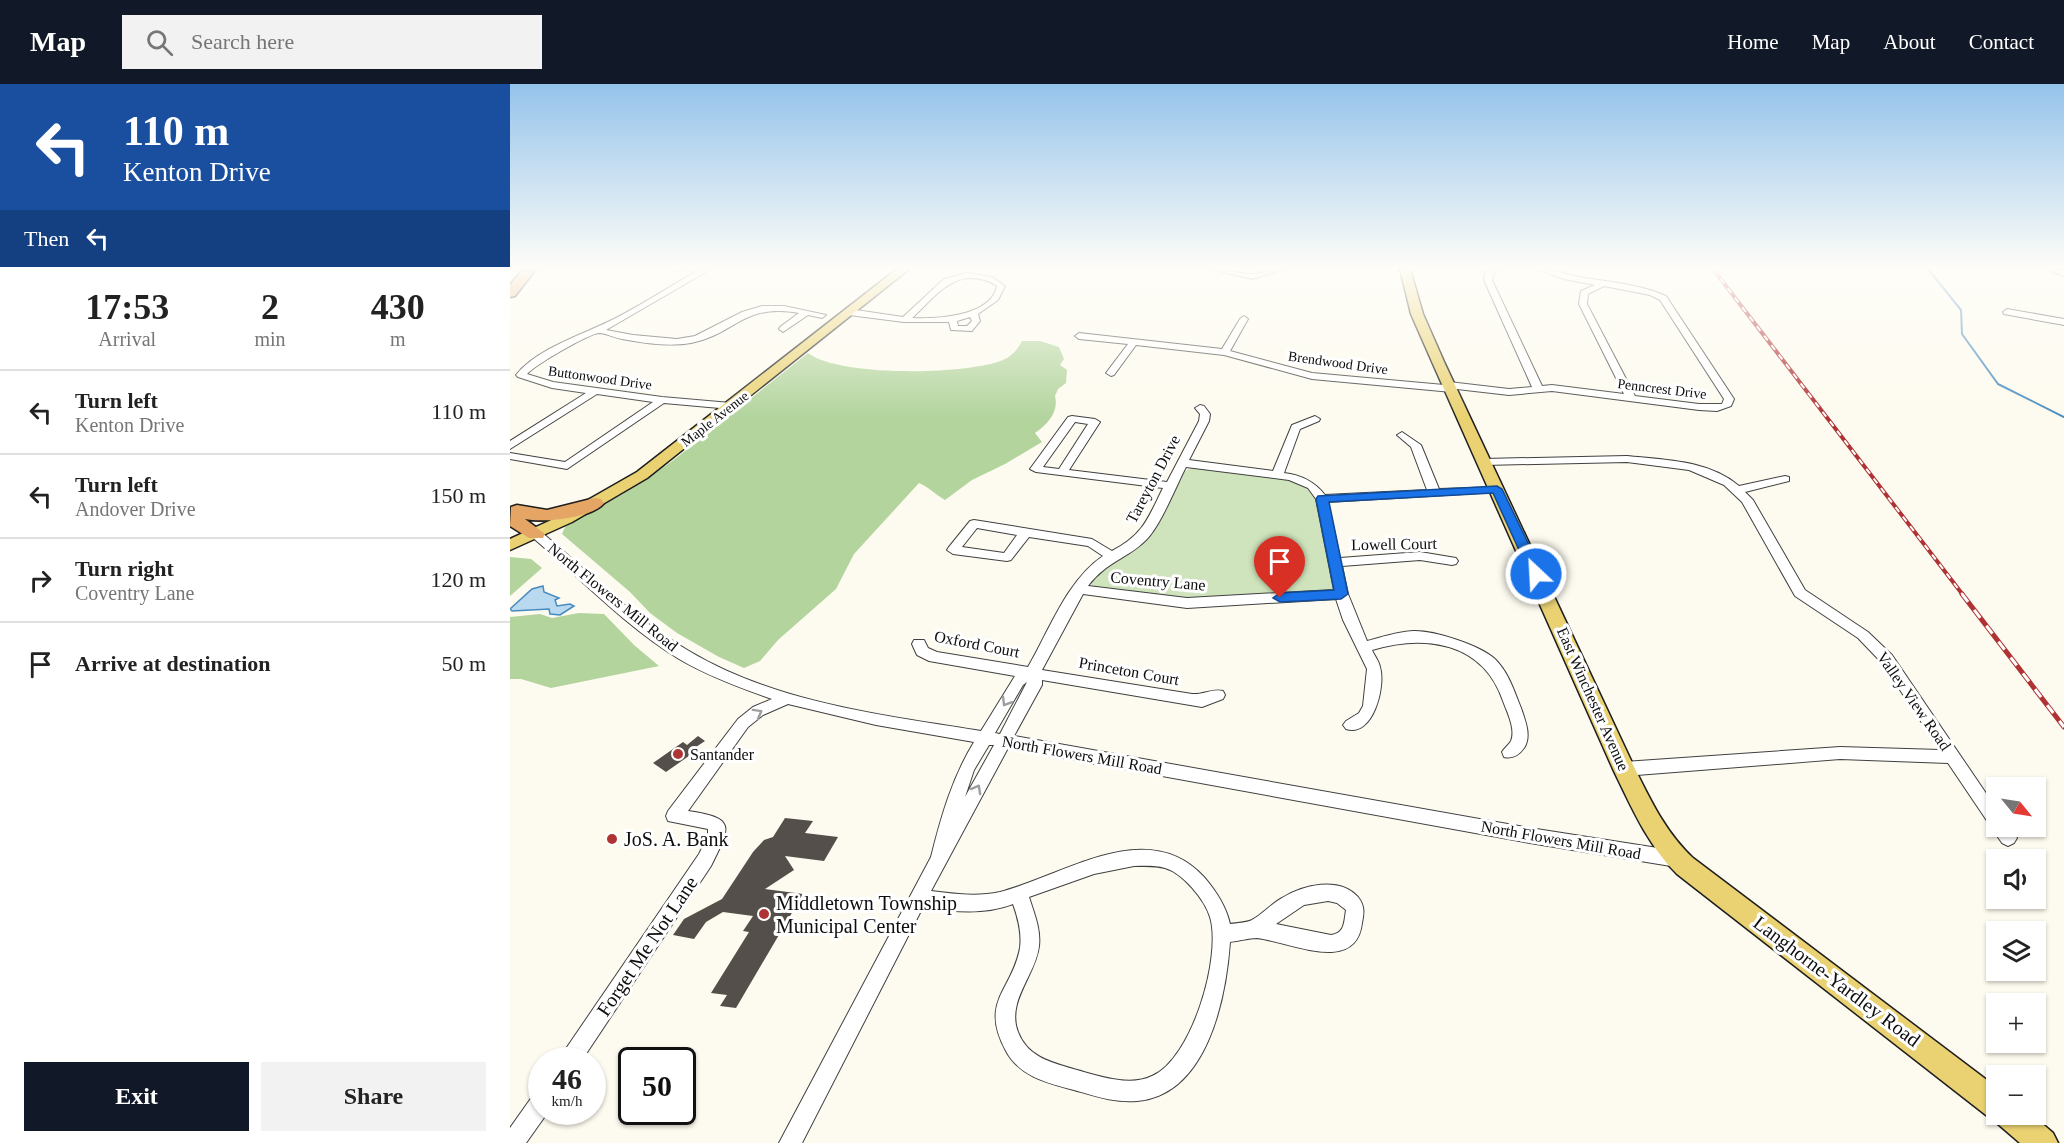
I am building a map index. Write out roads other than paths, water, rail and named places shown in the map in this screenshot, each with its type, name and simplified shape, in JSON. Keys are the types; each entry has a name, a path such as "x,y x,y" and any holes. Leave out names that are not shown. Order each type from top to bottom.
{"highway":[{"path":"511,514 550,516 595,503"},
{"path":"511,514 522,527 536,534"}],"main road":[{"name":"Maple Avenue","path":"510,545 536,534 631,482 663,460 841,318"},
{"name":"East Winchester Avenue","path":"1420,318 1624,770 1656,831 1677,859"},
{"name":"Langhorne-Yardley Road","path":"1677,859 1986,1097"},
{"path":"2021,1125 2043,1143"}],"street":[{"name":"Buttonwood Drive","path":"597,330 611,318"},
{"name":"Buttonwood Drive","path":"618,318 536,363 521,374 523,377 543,384 662,400 731,406"},
{"path":"597,330 621,336 686,342 702,337 739,318"},
{"path":"783,330 798,318"},
{"path":"913,318 953,321 954,327 969,329 976,321 975,318"},
{"path":"1506,318 1538,389"},
{"path":"1590,318 1632,399"},
{"name":"Penncrest Drive","path":"1451,387 1509,392 1538,389 1566,390 1711,408 1726,406 1729,399 1677,318"},
{"path":"2044,318 2064,322"},
{"path":"1225,352 1244,319"},
{"name":"Brendwood Drive","path":"1080,336 1225,352 1312,376 1451,387"},
{"path":"1111,373 1134,342"},
{"path":"510,446 597,390"},
{"path":"510,456 567,466 662,400"},
{"name":"Tareyton Drive","path":"939,859 959,785 985,737 1018,681 1033,672 1092,572 1111,556 1141,539 1204,421 1205,414 1200,408"},
{"path":"1062,472 1095,422 1072,419 1036,469 1171,486"},
{"path":"1277,474 1292,432 1298,425 1315,419"},
{"path":"1402,435 1416,446 1434,492"},
{"name":"Valley View Road","path":"1484,462 1611,458 1668,463 1710,473 1738,490 1755,512 1786,573 1800,593 1863,635 1884,655 1953,757"},
{"path":"1183,463 1277,474 1308,483 1322,499 1341,594 1350,620 1374,669 1372,700 1364,717 1351,725"},
{"path":"1738,490 1785,479"},
{"path":"1322,499 1497,489"},
{"path":"1026,532 1007,557 953,550 974,524 1026,532 1092,543 1111,556"},
{"name":"North Flowers Mill Road","path":"536,534 629,614 682,653 713,671 754,688 788,698 860,715 1483,827 1677,859"},
{"name":"Lowell Court","path":"1335,562 1420,556 1452,561"},
{"name":"Coventry Lane","path":"1080,589 1187,603 1341,594"},
{"path":"1364,647 1395,638 1416,636 1458,645 1487,660 1504,682 1520,728 1518,744 1510,752"},
{"name":"Oxford Court","path":"919,644 922,651 934,657 1033,672"},
{"name":"Tareyton Drive","path":"939,859 1035,685 1033,672"},
{"name":"Princeton Court","path":"1033,672 1192,700 1202,701 1218,695"},
{"name":"Forget Me Not Lane","path":"579,1047 711,851 717,836 717,826 704,820 674,816 733,735 749,717 788,698"},
{"name":"Valley View Road","path":"1624,770 1840,753 1953,757"},
{"path":"1953,757 1986,806"},
{"path":"919,898 966,906 998,901 1019,893 1122,858 1142,856 1168,861 1187,870 1206,892 1221,922 1221,952 1208,1010 1192,1052 1179,1069 1160,1083 1144,1089 1126,1091 1108,1089 1041,1071 1020,1056 1008,1034 1004,1016 1009,995 1028,953 1030,932 1019,893"},
{"path":"789,1143 939,859"},
{"path":"1221,935 1254,929 1340,944 1348,940 1351,934 1355,908 1345,897 1338,894 1306,893 1254,929"},
{"path":"513,1143 528,1122"}],"water":[{"path":"543,586 544,592 559,598 555,600 557,606 570,604 574,606 560,615 550,614 549,609 512,611 510,609 532,589"}],"waterway":[{"path":"1961,318 1962,334 1998,384 2064,417"}],"railway":[{"path":"1751,318 1963,595"},
{"path":"1962,594 2064,727"}],"place":[{"name":"Santander","path":"678,754"},
{"name":"JoS. A. Bank","path":"612,839"},
{"name":"Middletown Township Municipal Center","path":"764,914"}]}
